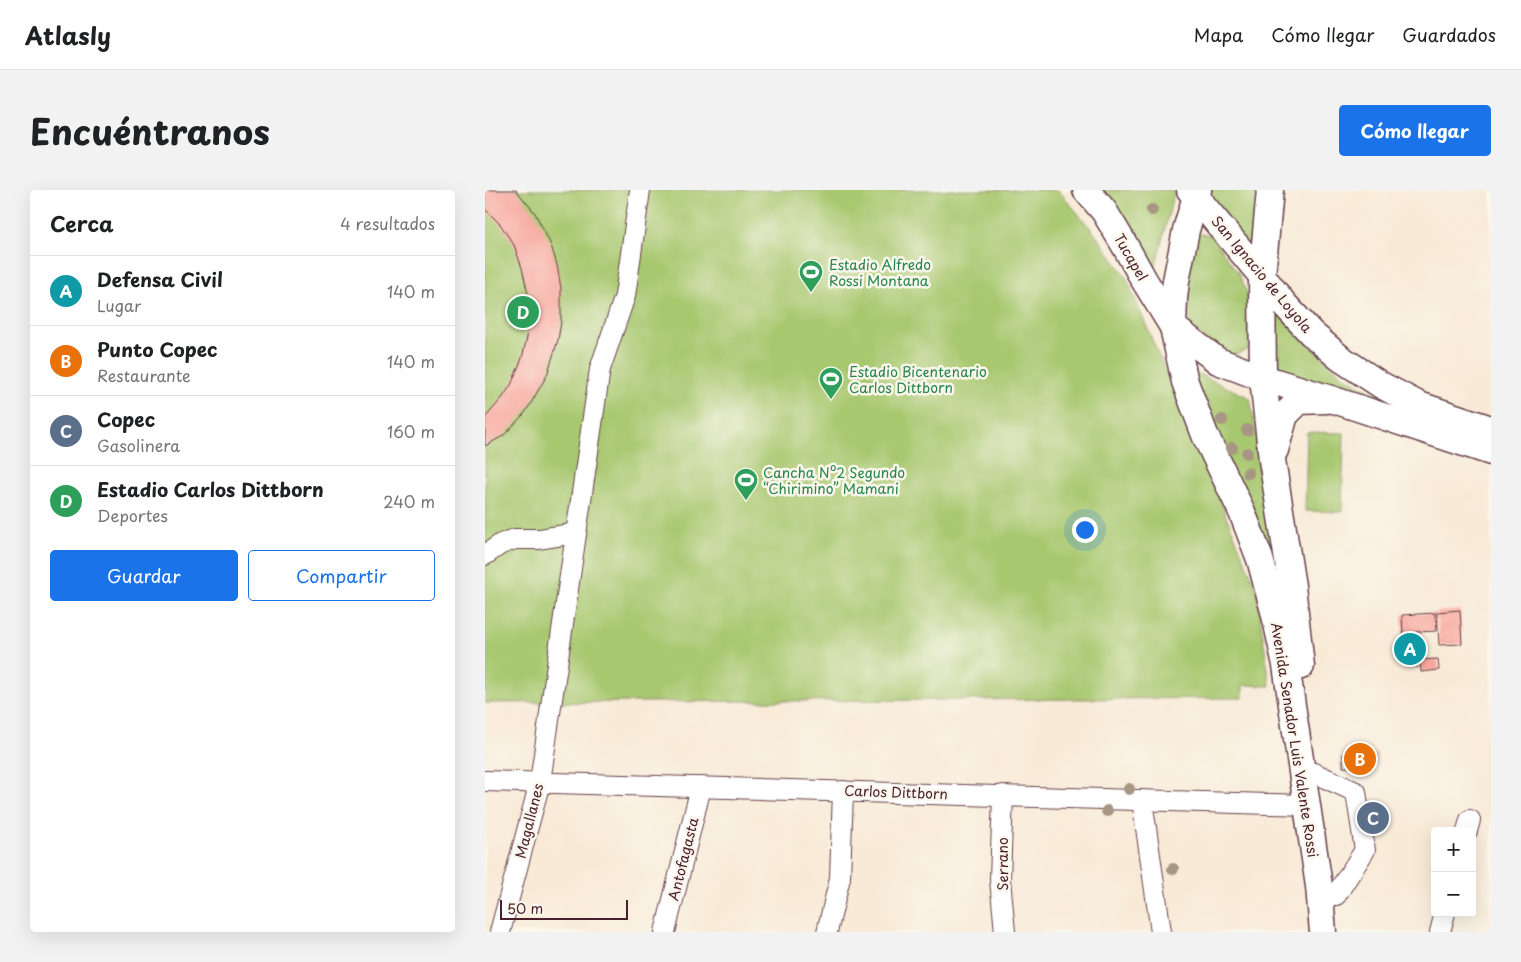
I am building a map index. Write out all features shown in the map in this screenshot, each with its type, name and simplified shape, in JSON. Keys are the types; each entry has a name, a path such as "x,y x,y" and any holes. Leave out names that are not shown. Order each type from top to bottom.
{"main road":[{"name":"Tucapel","path":"1086,190 1104,211 1143,280 1173,327"},
{"name":"Avenida Senador Luis Valente Rossi","path":"1269,190 1262,276 1263,378 1272,460 1291,586 1314,773 1336,895 1340,932"},
{"path":"1195,192 1177,281 1173,327 1219,361 1263,378 1491,452"},
{"name":"San Ignacio de Loyola","path":"1195,192 1284,304 1311,333 1340,358 1381,385 1419,405 1491,429"},
{"name":"Avenida Senador Luis Valente Rossi","path":"1173,327 1185,382 1205,434 1242,512 1260,560 1286,665 1319,886 1323,932"},
{"path":"1272,460 1285,415 1299,401 1334,400"}],"street":[{"name":"Magallanes","path":"500,932 540,782 600,369 625,296 640,190"},
{"path":"485,555 501,544 515,539 576,533"},
{"path":"1314,773 1356,792 1365,850 1336,895"},
{"name":"Carlos Dittborn","path":"485,781 1306,804"},
{"name":"Antofagasta","path":"665,932 701,786"},
{"path":"827,932 840,878 843,790"},
{"name":"Serrano","path":"1003,795 1000,879 1005,932"},
{"path":"1142,800 1161,932"},
{"path":"1440,932 1444,917"}],"green space":[{"name":"Estadio Bicentenario Carlos Dittborn","path":"485,190 1058,190 1092,230 1125,275 1256,587 1270,686 1243,685 1243,698 485,703"},
{"path":"1096,190 1172,190 1174,193 1151,277"},
{"path":"1211,190 1257,190 1250,247 1208,201"},
{"path":"1199,234 1211,235 1240,276 1247,293 1249,349 1235,355 1211,344 1194,330 1182,301 1188,258"},
{"path":"1273,307 1304,340 1344,377 1392,402 1388,406 1272,370"},
{"path":"1194,372 1250,398 1280,577 1198,391"},
{"path":"1307,432 1344,433 1342,512 1305,511"}],"building":[{"path":"485,190 516,190 535,213 551,245 557,265 561,288 561,322 558,340 547,375 531,403 524,414 503,436 485,446 485,418 511,385 522,358 527,337 530,303 522,268 514,245 500,224 485,209"},
{"path":"1460,610 1462,644 1439,645 1437,612"},
{"path":"1435,613 1436,631 1416,632 1418,667 1405,667 1402,615"},
{"path":"1438,659 1439,670 1421,672 1420,660"},
{"path":"1343,754 1377,754 1377,763 1372,763 1371,768 1343,767"}],"place":[{"name":"Estadio Alfredo Rossi Montana","path":"811,293"},
{"name":"Estadio Carlos Dittborn","path":"523,312"},
{"name":"Estadio Bicentenario Carlos Dittborn","path":"831,400"},
{"name":"Cancha Nº2 Segundo “Chirimino” Mamani","path":"746,501"},
{"name":"Defensa Civil","path":"1410,649"},
{"name":"Punto Copec","path":"1360,759"},
{"name":"Copec","path":"1373,818"}]}
